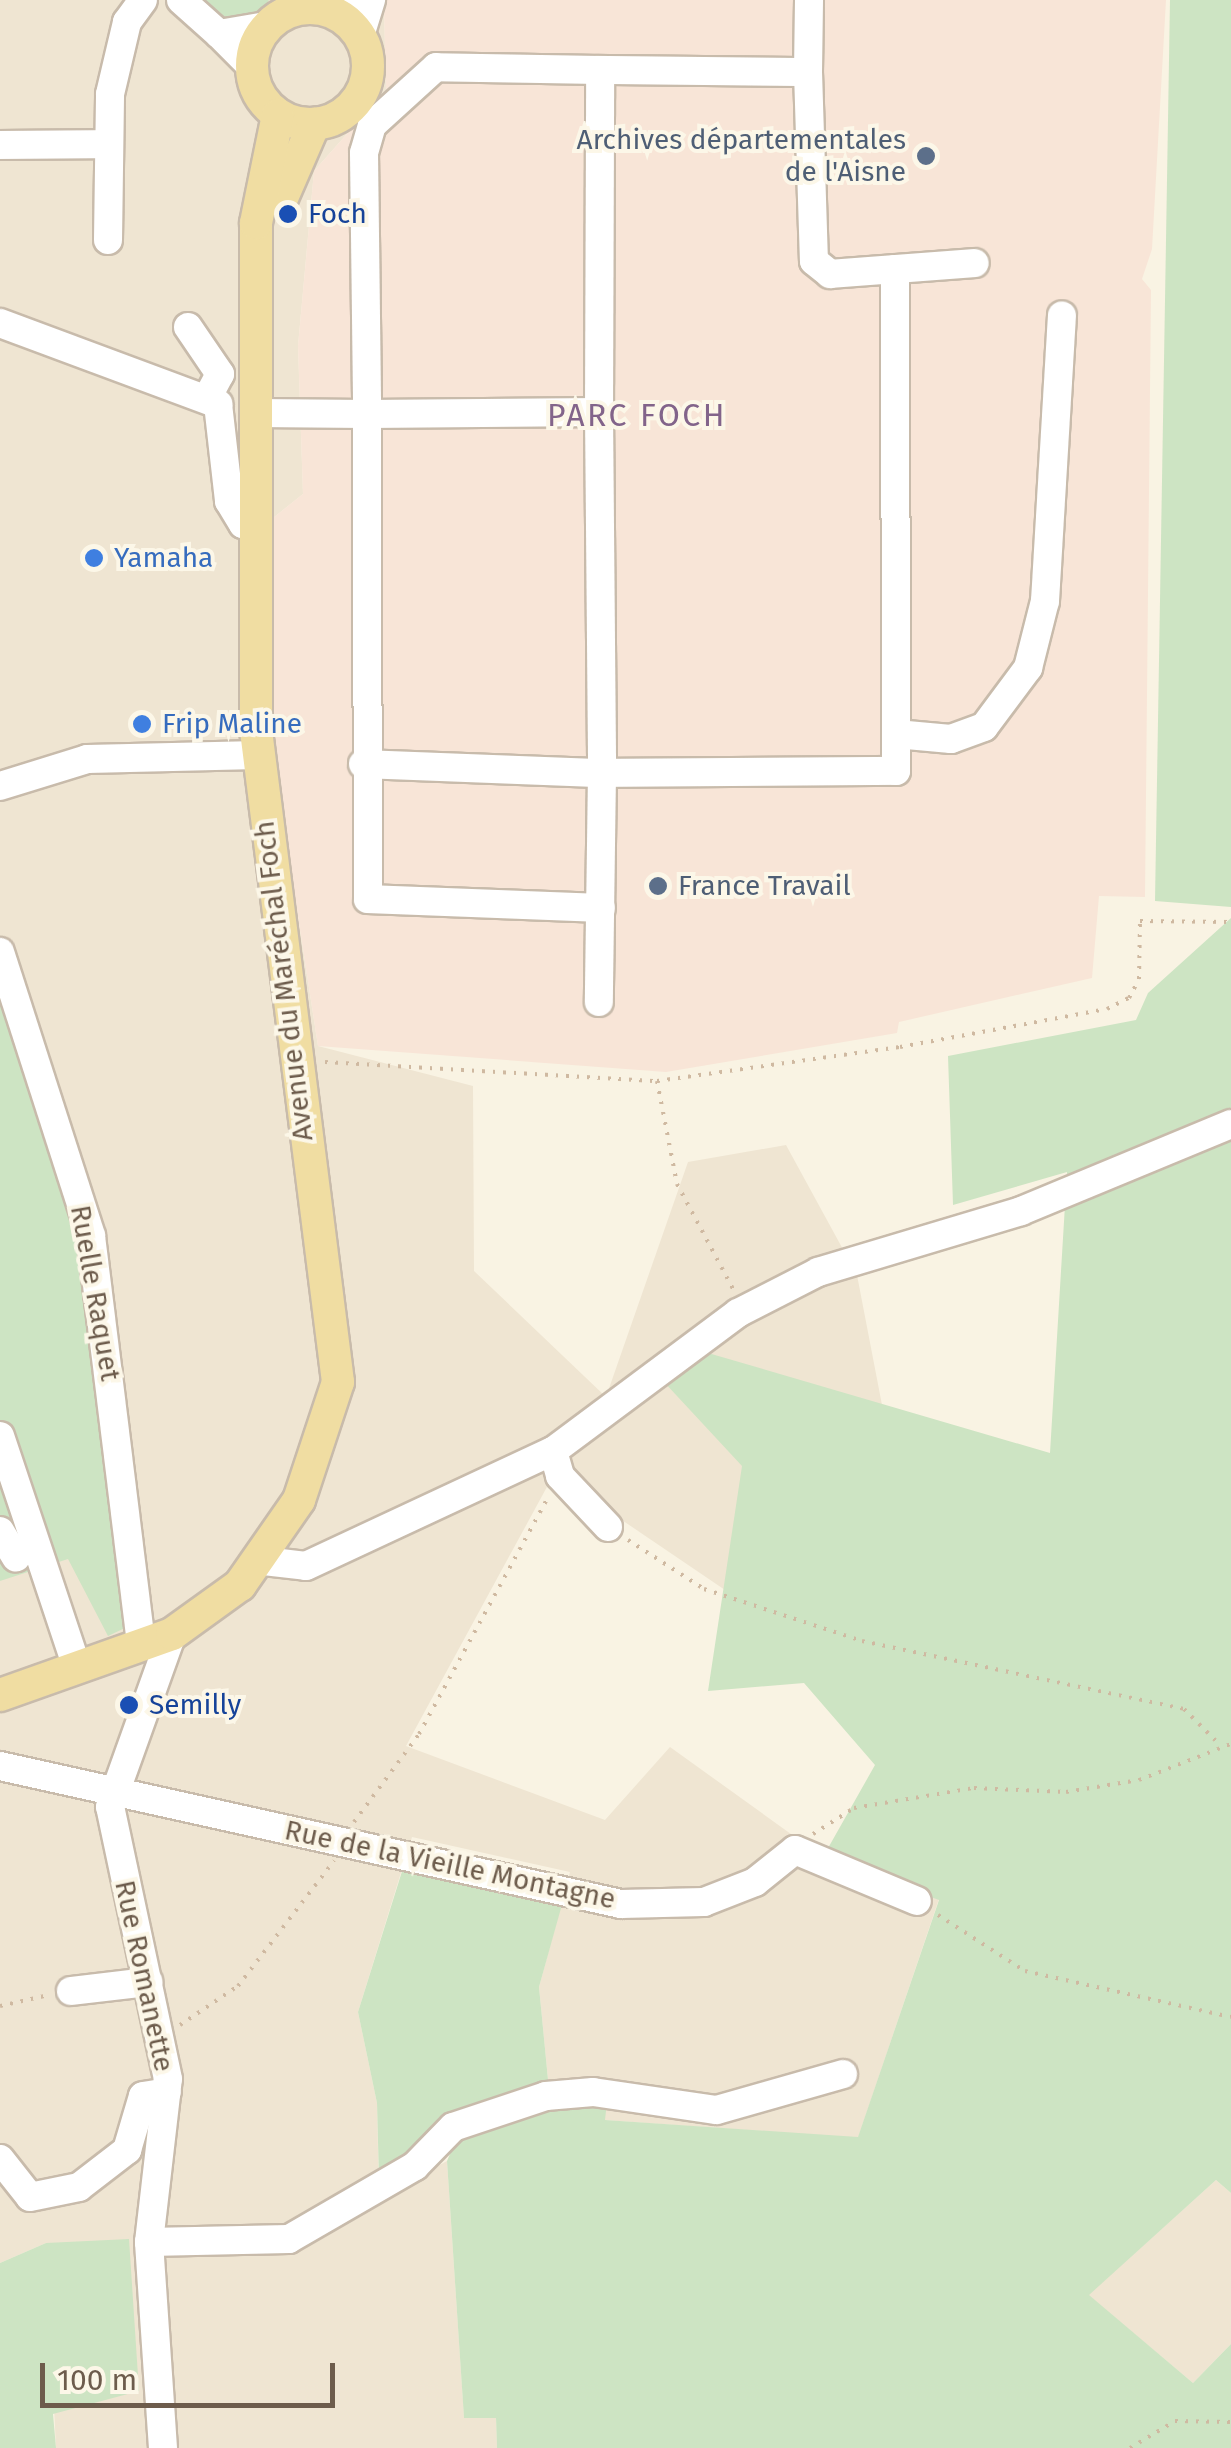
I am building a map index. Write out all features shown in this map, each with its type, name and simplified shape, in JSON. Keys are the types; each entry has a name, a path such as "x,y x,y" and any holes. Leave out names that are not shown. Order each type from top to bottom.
{"main road":[{"path":"255,265 314,124 362,92 360,36 319,7 275,14 251,66 258,93 278,114 314,124"},
{"path":"255,265 278,114"},
{"name":"Avenue du Maréchal Foch","path":"157,1639 264,1562 299,1500 338,1382 258,755 255,265"},
{"path":"0,1696 76,1664 157,1639"}],"street":[{"path":"108,240 114,76 127,22 143,0"},
{"path":"181,0 251,66"},
{"path":"319,7 368,0 360,36"},
{"path":"808,0 814,261 830,274 975,264"},
{"path":"220,34 275,14"},
{"path":"601,908 378,906 362,886 367,414 364,153 372,126 436,67 808,72"},
{"path":"599,1002 600,70"},
{"path":"0,145 109,144"},
{"path":"363,764 602,774 896,771 894,270"},
{"path":"896,734 951,739 984,726 1028,668 1045,601 1062,316"},
{"path":"0,322 218,404 229,502 243,524 257,526"},
{"path":"188,327 220,374 207,398"},
{"path":"256,413 599,412"},
{"path":"0,786 87,759 258,755"},
{"name":"Ruelle Raquet","path":"0,952 91,1236 157,1639"},
{"path":"264,1562 306,1566 556,1463 738,1313 818,1272 1021,1211 1231,1124"},
{"path":"0,1436 9,1486 76,1664"},
{"path":"556,1463 608,1527"},
{"path":"0,1531 16,1558"},
{"name":"Rue Romanette","path":"157,1639 115,1787 111,1819 162,2038 166,2092 150,2242 163,2448"},
{"name":"Rue de la Vieille Montagne","path":"0,1766 115,1787 621,1904 704,1902 754,1882 795,1850"},
{"path":"795,1850 917,1901"},
{"path":"71,1991 148,1982"},
{"path":"150,2242 290,2239 415,2166 453,2127 546,2096 594,2092 717,2110 844,2074"},
{"path":"0,2159 30,2197 113,2169 143,2096 166,2092"}],"path":[{"path":"294,1060 657,1081 1107,1009 1129,998 1139,978 1140,921 1231,922"},
{"path":"657,1081 677,1184 730,1273 738,1313"},
{"path":"162,2038 238,1986 419,1734 556,1463"},
{"path":"608,1527 742,1604 862,1642 1144,1696 1184,1709 1220,1746"},
{"path":"795,1850 854,1808 974,1788 1066,1792 1139,1780 1231,1744"},
{"path":"917,1901 1026,1971 1231,2017"},
{"path":"0,2006 71,1991"},
{"path":"1130,2448 1175,2421 1231,2422"}],"shaded area":[{"path":"0,0 369,0 384,7 386,90 314,171 298,346 303,494 273,518 273,755 318,1046 473,1086 474,1271 606,1397 688,1162 786,1145 857,1275 882,1405 747,1464 728,1592 554,1474 406,1746 605,1820 670,1747 823,1857 939,1899 858,2138 604,2120 608,2088 549,2090 539,1987 570,1872 412,1837 358,2012 377,2103 379,2197 447,2161 464,2417 496,2418 497,2448 56,2448 46,2243 0,2263"},
{"name":"PARC FOCH","path":"369,0 1166,0 1152,249 1142,279 1151,290 1145,897 1099,896 1092,978 899,1022 897,1033 666,1072 318,1046 273,755 273,518 303,494 298,346 314,171 386,90 384,8"},
{"path":"1216,2180 1231,2193 1231,2344 1193,2383 1088,2295"}],"green space":[{"path":"203,0 269,0 257,18 227,21"},
{"path":"1170,0 1231,0 1231,907 1155,901"},
{"path":"1231,918 1231,2193 1216,2180 1089,2295 1193,2383 1231,2344 1231,2448 497,2448 496,2418 464,2418 447,2161 458,2135 543,2103 607,2102 605,2120 858,2137 939,1900 823,1857 875,1765 804,1683 708,1691 742,1466 664,1382 708,1353 1050,1453 1067,1172 953,1205 948,1056 1136,1020 1148,993"},
{"path":"0,982 93,1290 127,1627 108,1636 68,1559 0,1581"},
{"path":"404,1865 563,1901 539,1987 549,2090 451,2120 379,2181 377,2103 358,2012"},
{"path":"129,2239 139,2391 53,2414 56,2448 0,2448 0,2263 46,2243"}],"place":[{"name":"Archives départementales de l'Aisne","path":"926,156"},
{"name":"Foch","path":"288,214"},
{"name":"Yamaha","path":"94,558"},
{"name":"Frip Maline","path":"142,724"},
{"name":"France Travail","path":"658,886"},
{"name":"Semilly","path":"129,1705"}],"district":[{"name":"PARC FOCH","path":"637,415"}]}
